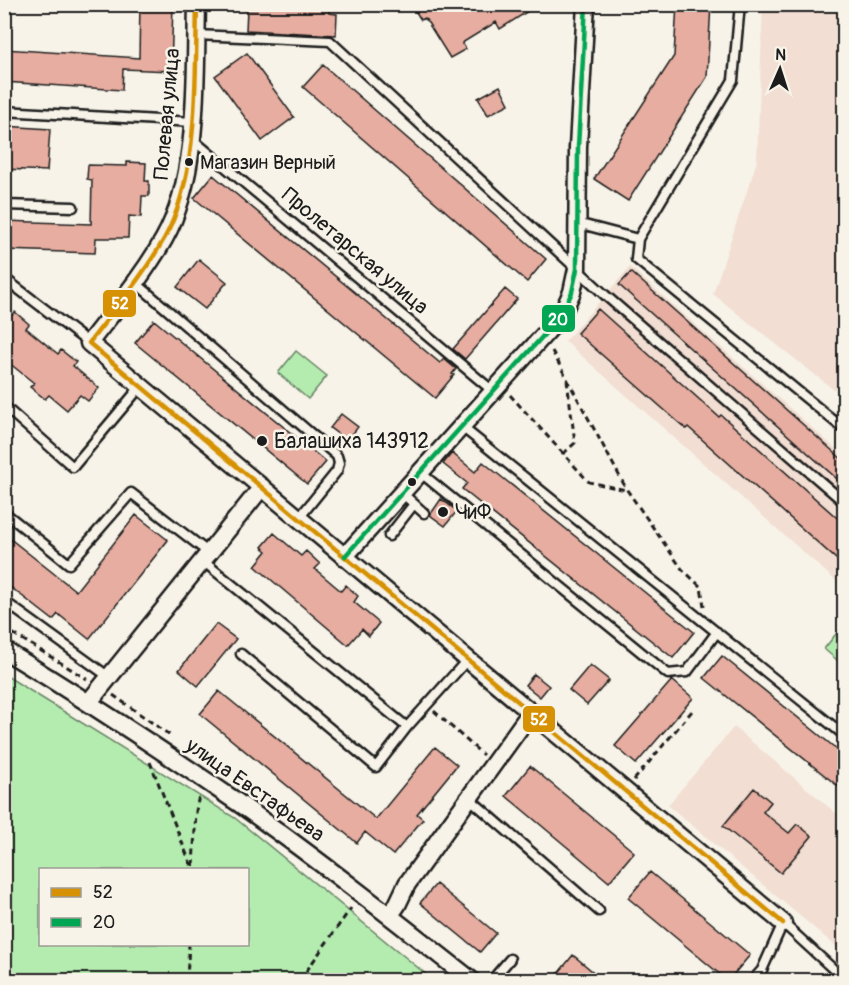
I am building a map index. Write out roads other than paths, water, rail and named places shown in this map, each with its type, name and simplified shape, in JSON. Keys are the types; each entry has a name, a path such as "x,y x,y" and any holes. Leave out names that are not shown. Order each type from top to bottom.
{"street":[{"name":"Полевая улица","path":"89,343 165,238 182,196 192,130 197,4"},
{"path":"345,556 408,499 421,473 561,316 572,292 577,269 578,147 586,4"},
{"path":"89,343 783,923"},
{"path":"89,702 262,487"},
{"name":"улица Евстафьева","path":"4,650 89,702 241,805 390,915 471,981"},
{"path":"390,915 406,884 531,712"}],"lane":[{"path":"740,4 733,80 639,239 636,259 844,429"},
{"path":"196,35 330,41 577,269 844,502"},
{"path":"4,111 192,130"},
{"name":"Пролетарская улица","path":"192,130 498,388"},
{"path":"4,205 73,207"},
{"path":"577,224 639,239"},
{"path":"4,278 89,343"},
{"path":"135,282 337,456 339,463 337,471 299,518"},
{"path":"4,406 73,467 142,385"},
{"path":"462,427 844,735"},
{"path":"421,473 668,674 687,672 717,632"},
{"path":"4,512 69,564 131,493 407,727"},
{"path":"389,536 408,499 424,513"},
{"path":"4,601 109,677"},
{"path":"241,654 376,766 407,727 468,659"},
{"path":"469,798 598,911"},
{"path":"753,981 762,970 783,923 844,979"},
{"path":"492,981 510,959"}],"place":[{"name":"Магазин Верный","path":"189,162"},
{"name":"Балашиха 143912","path":"262,441"},
{"name":"ЧиФ","path":"443,512"}]}
